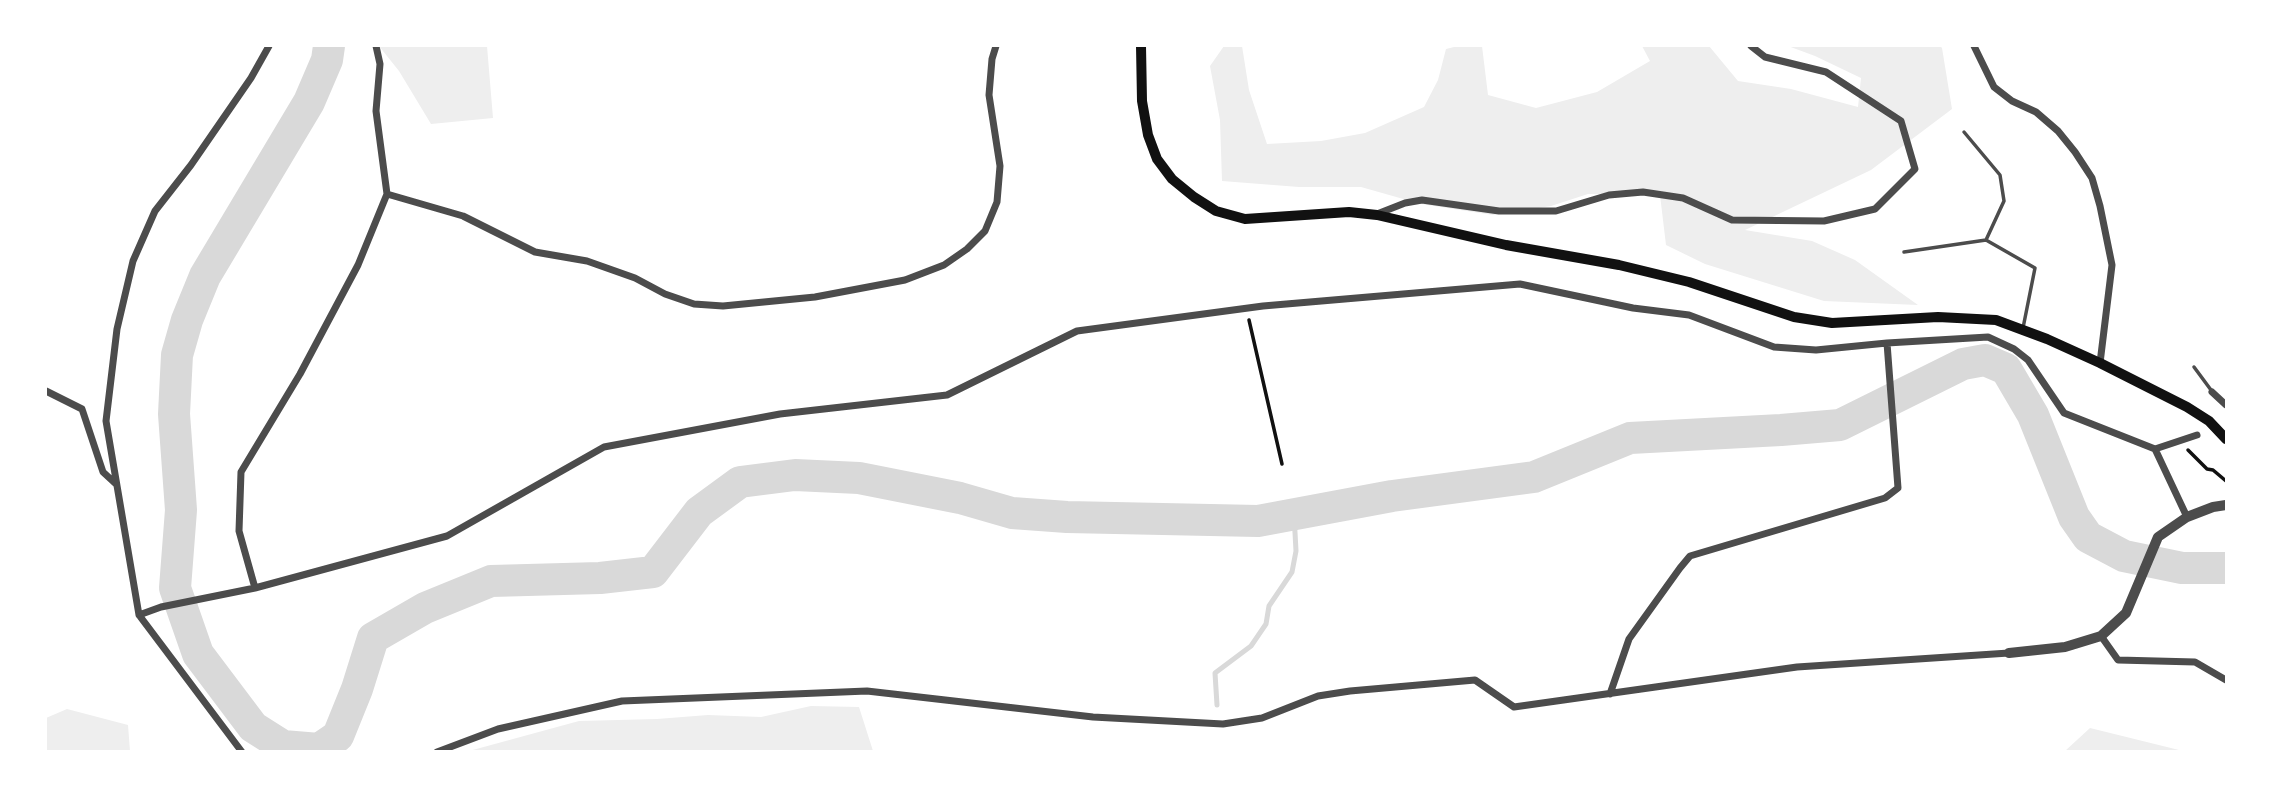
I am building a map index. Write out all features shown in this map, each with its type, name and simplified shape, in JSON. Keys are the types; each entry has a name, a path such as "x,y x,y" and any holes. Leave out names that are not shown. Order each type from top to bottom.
{"main road":[{"path":"1140,46 1142,101 1148,135 1157,159 1172,179 1216,211 1245,219 1349,212 1377,215 1506,245 1619,265 1689,282 1794,317 1832,323 1938,317 1996,320 2100,363 2187,407 2208,421 2227,439"}],"street":[{"path":"242,751 139,615 106,421 117,329 133,261 155,211 244,89 269,46"},
{"path":"255,588 239,531 241,472 300,374 358,265 387,194 376,111 380,64 376,46"},
{"path":"387,194 463,216 535,252 587,261 635,278 665,294 694,304 723,306 815,298 905,280 944,265 968,249 985,231 997,202 1000,166 989,95 992,59 996,46"},
{"path":"1377,215 1405,203 1422,200 1499,211 1556,211 1609,195 1643,192 1683,198 1732,220 1824,221 1875,209 1915,169 1901,121 1826,72 1765,57 1751,46"},
{"path":"1974,46 1994,87 2012,102 2036,112 2058,131 2092,178 2112,265 2100,363"},
{"path":"139,615 160,607 255,588 447,536 604,447 780,414 947,395 1077,331 1246,308 1520,284 1633,308 1689,315 1774,347 1816,350 1988,337 2014,349 2028,360 2064,413 2155,449 2197,435"},
{"path":"1610,694 1629,639 1690,556 1885,498 1898,488 1887,343"},
{"path":"46,391 82,409 103,472 117,484"},
{"path":"2212,391 2227,405"},
{"path":"2155,449 2187,517"},
{"path":"437,751 498,729 622,701 867,691 1093,717 1223,724 1262,718 1318,696 1350,691 1475,680 1514,708 1797,667 2065,647 2101,636 2126,612 2158,537 2187,517 2227,505"},
{"path":"2101,636 2118,660 2195,662 2227,680"}],"lane":[{"path":"1964,132 2000,175 2004,201 1986,240"},
{"path":"1904,252 1986,240 2035,268 2023,330"},
{"path":"2194,366 2212,391"}],"path":[{"path":"1246,308 1282,464"},
{"path":"2194,454 2207,468 2227,481"}],"shaded area":[{"path":"379,46 487,46 493,118 431,124 399,71"},
{"path":"1224,46 1242,46 1249,90 1267,144 1321,141 1365,133 1424,107 1438,80 1446,49 1458,46 1482,46 1488,95 1536,108 1597,92 1650,61 1642,46 1709,46 1738,81 1791,89 1858,107 1861,78 1788,46 1940,46 1952,109 1871,170 1745,230 1812,241 1855,260 1918,305 1824,301 1705,264 1666,245 1660,195 1588,194 1551,206 1493,215 1421,204 1361,187 1299,187 1222,181 1220,120 1210,66"},
{"path":"811,706 859,707 873,751 469,751 579,721 708,715 761,717"},
{"path":"67,709 128,725 130,751 46,751 46,718"},
{"path":"2090,728 2179,750 2183,751 2065,751"}],"waterway":[{"path":"329,46 327,60 309,102 205,276 187,320 177,355 174,414 181,510 175,588 198,654 253,727 283,746 319,749 338,736 373,638 425,608 491,581 600,578 653,572 699,512 740,482 795,475 859,478 960,498 1012,513 1067,517 1258,521 1392,496 1534,477 1630,438 1840,425 1963,364 1985,360 2006,369 2033,415 2074,517 2088,537 2124,556 2182,568 2226,568"},
{"path":"1217,705 1215,673 1251,646 1266,624 1269,606 1292,572 1296,551 1294,514"}]}
